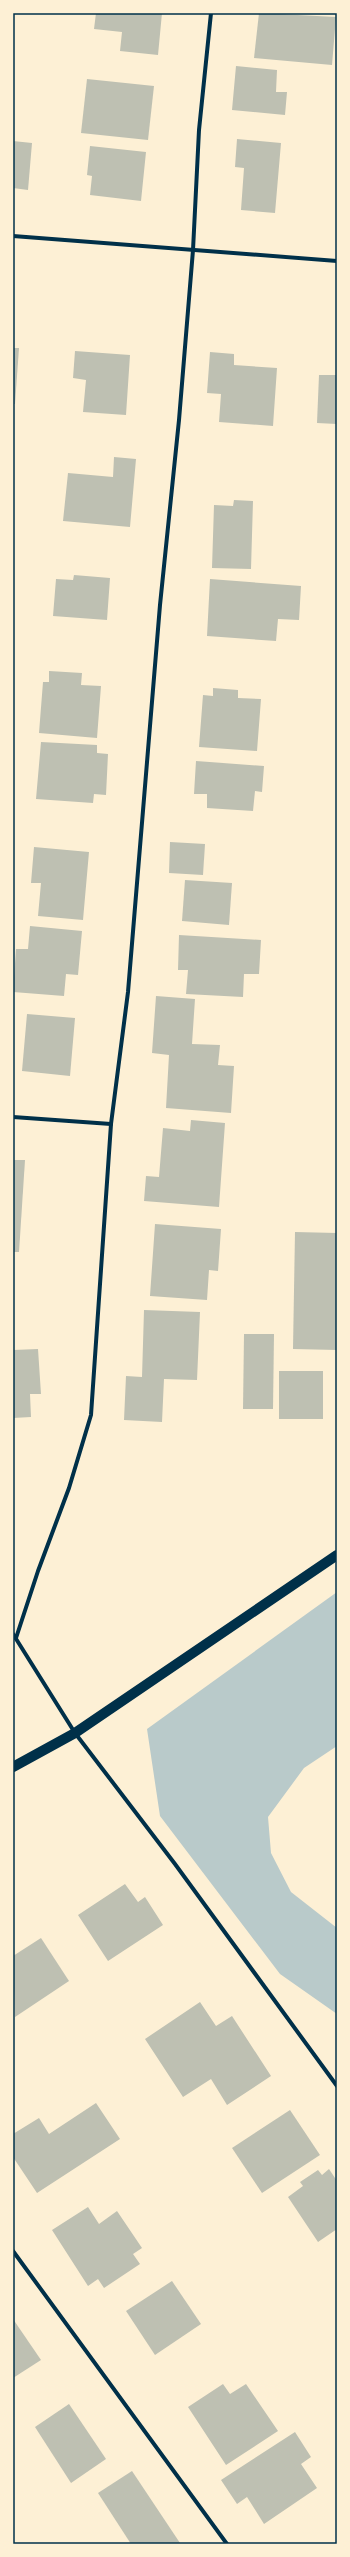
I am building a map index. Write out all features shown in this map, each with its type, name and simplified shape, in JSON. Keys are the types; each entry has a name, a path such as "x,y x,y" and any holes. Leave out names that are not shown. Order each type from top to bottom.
{"main road":[{"path":"13,1767 75,1733 337,1555"}],"street":[{"path":"16,1638 38,1571 69,1488 91,1415 111,1124 128,992 193,250 199,130 211,13"},
{"path":"13,236 337,261"},
{"path":"13,1116 111,1124"},
{"path":"13,1634 75,1733 180,1870 337,2086"},
{"path":"13,2251 227,2544"}],"shaded area":[{"path":"337,1592 337,1746 304,1768 268,1817 271,1853 291,1892 337,1928 337,2014 280,1974 160,1816 147,1729"}],"building":[{"path":"96,13 162,13 158,55 120,51 122,32 94,29"},
{"path":"259,13 336,17 332,65 254,58"},
{"path":"236,66 277,70 276,92 287,92 285,115 232,110"},
{"path":"87,79 154,86 148,140 81,133"},
{"path":"237,139 281,143 275,213 241,210 244,168 235,167"},
{"path":"13,141 32,143 28,190 13,188"},
{"path":"90,146 146,152 141,201 90,195 92,176 87,175"},
{"path":"13,348 19,348 15,404 13,404"},
{"path":"75,351 130,355 126,415 83,412 86,380 73,378"},
{"path":"210,352 234,354 234,365 277,368 273,426 219,422 221,394 207,393"},
{"path":"319,375 337,375 337,424 317,423"},
{"path":"114,457 136,459 130,527 63,521 68,473 113,477"},
{"path":"234,500 253,501 251,569 212,568 214,505 233,506"},
{"path":"74,575 110,578 107,620 53,616 56,579 73,580"},
{"path":"210,579 301,586 299,620 278,619 276,641 207,636"},
{"path":"49,671 82,673 81,685 101,686 97,738 39,733 43,682 49,682"},
{"path":"213,688 238,690 238,698 261,699 257,751 199,747 203,695 213,696"},
{"path":"41,742 97,745 97,753 108,754 106,795 94,794 93,803 36,799"},
{"path":"196,761 264,766 262,792 255,791 253,811 207,808 207,794 194,794"},
{"path":"170,842 205,844 203,875 169,873"},
{"path":"34,847 89,852 83,920 38,916 41,883 31,883"},
{"path":"185,880 232,883 229,925 182,921"},
{"path":"30,926 82,931 78,975 66,974 64,996 13,992 16,949 28,949"},
{"path":"179,935 261,940 259,974 244,974 243,997 186,994 188,970 178,970"},
{"path":"156,996 195,999 192,1044 220,1045 218,1065 234,1066 231,1113 166,1108 169,1055 152,1053"},
{"path":"27,1014 75,1018 70,1076 22,1071"},
{"path":"191,1120 225,1123 219,1207 144,1201 146,1176 159,1177 163,1128 190,1131"},
{"path":"13,1160 25,1160 19,1252 13,1252"},
{"path":"155,1224 221,1229 218,1271 209,1270 207,1300 150,1296"},
{"path":"295,1232 337,1233 337,1350 293,1349"},
{"path":"144,1310 200,1312 197,1380 164,1379 162,1422 124,1420 126,1376 142,1377"},
{"path":"244,1334 274,1334 273,1409 243,1409"},
{"path":"38,1349 41,1394 30,1394 31,1417 13,1418 13,1350"},
{"path":"279,1371 323,1371 323,1419 279,1419"},
{"path":"125,1884 138,1902 145,1897 163,1925 108,1961 78,1915"},
{"path":"41,1938 69,1981 15,2017 13,1956"},
{"path":"200,2002 216,2026 232,2016 271,2076 227,2105 211,2079 183,2097 145,2039"},
{"path":"96,2103 120,2139 37,2193 13,2157 13,2134 39,2118 49,2134"},
{"path":"290,2110 320,2155 262,2193 232,2148"},
{"path":"329,2169 337,2181 337,2229 318,2242 288,2197 303,2186 300,2182 318,2170 322,2175"},
{"path":"88,2207 99,2224 117,2211 142,2248 133,2254 140,2264 104,2288 98,2279 88,2286 52,2230"},
{"path":"172,2281 201,2324 155,2355 126,2311"},
{"path":"13,2319 41,2360 13,2378"},
{"path":"223,2384 230,2394 246,2384 278,2431 226,2465 188,2407"},
{"path":"69,2404 106,2459 71,2483 35,2427"},
{"path":"295,2432 311,2457 301,2464 317,2488 264,2524 247,2497 237,2504 221,2480"},
{"path":"132,2471 180,2543 131,2544 98,2493"}]}
